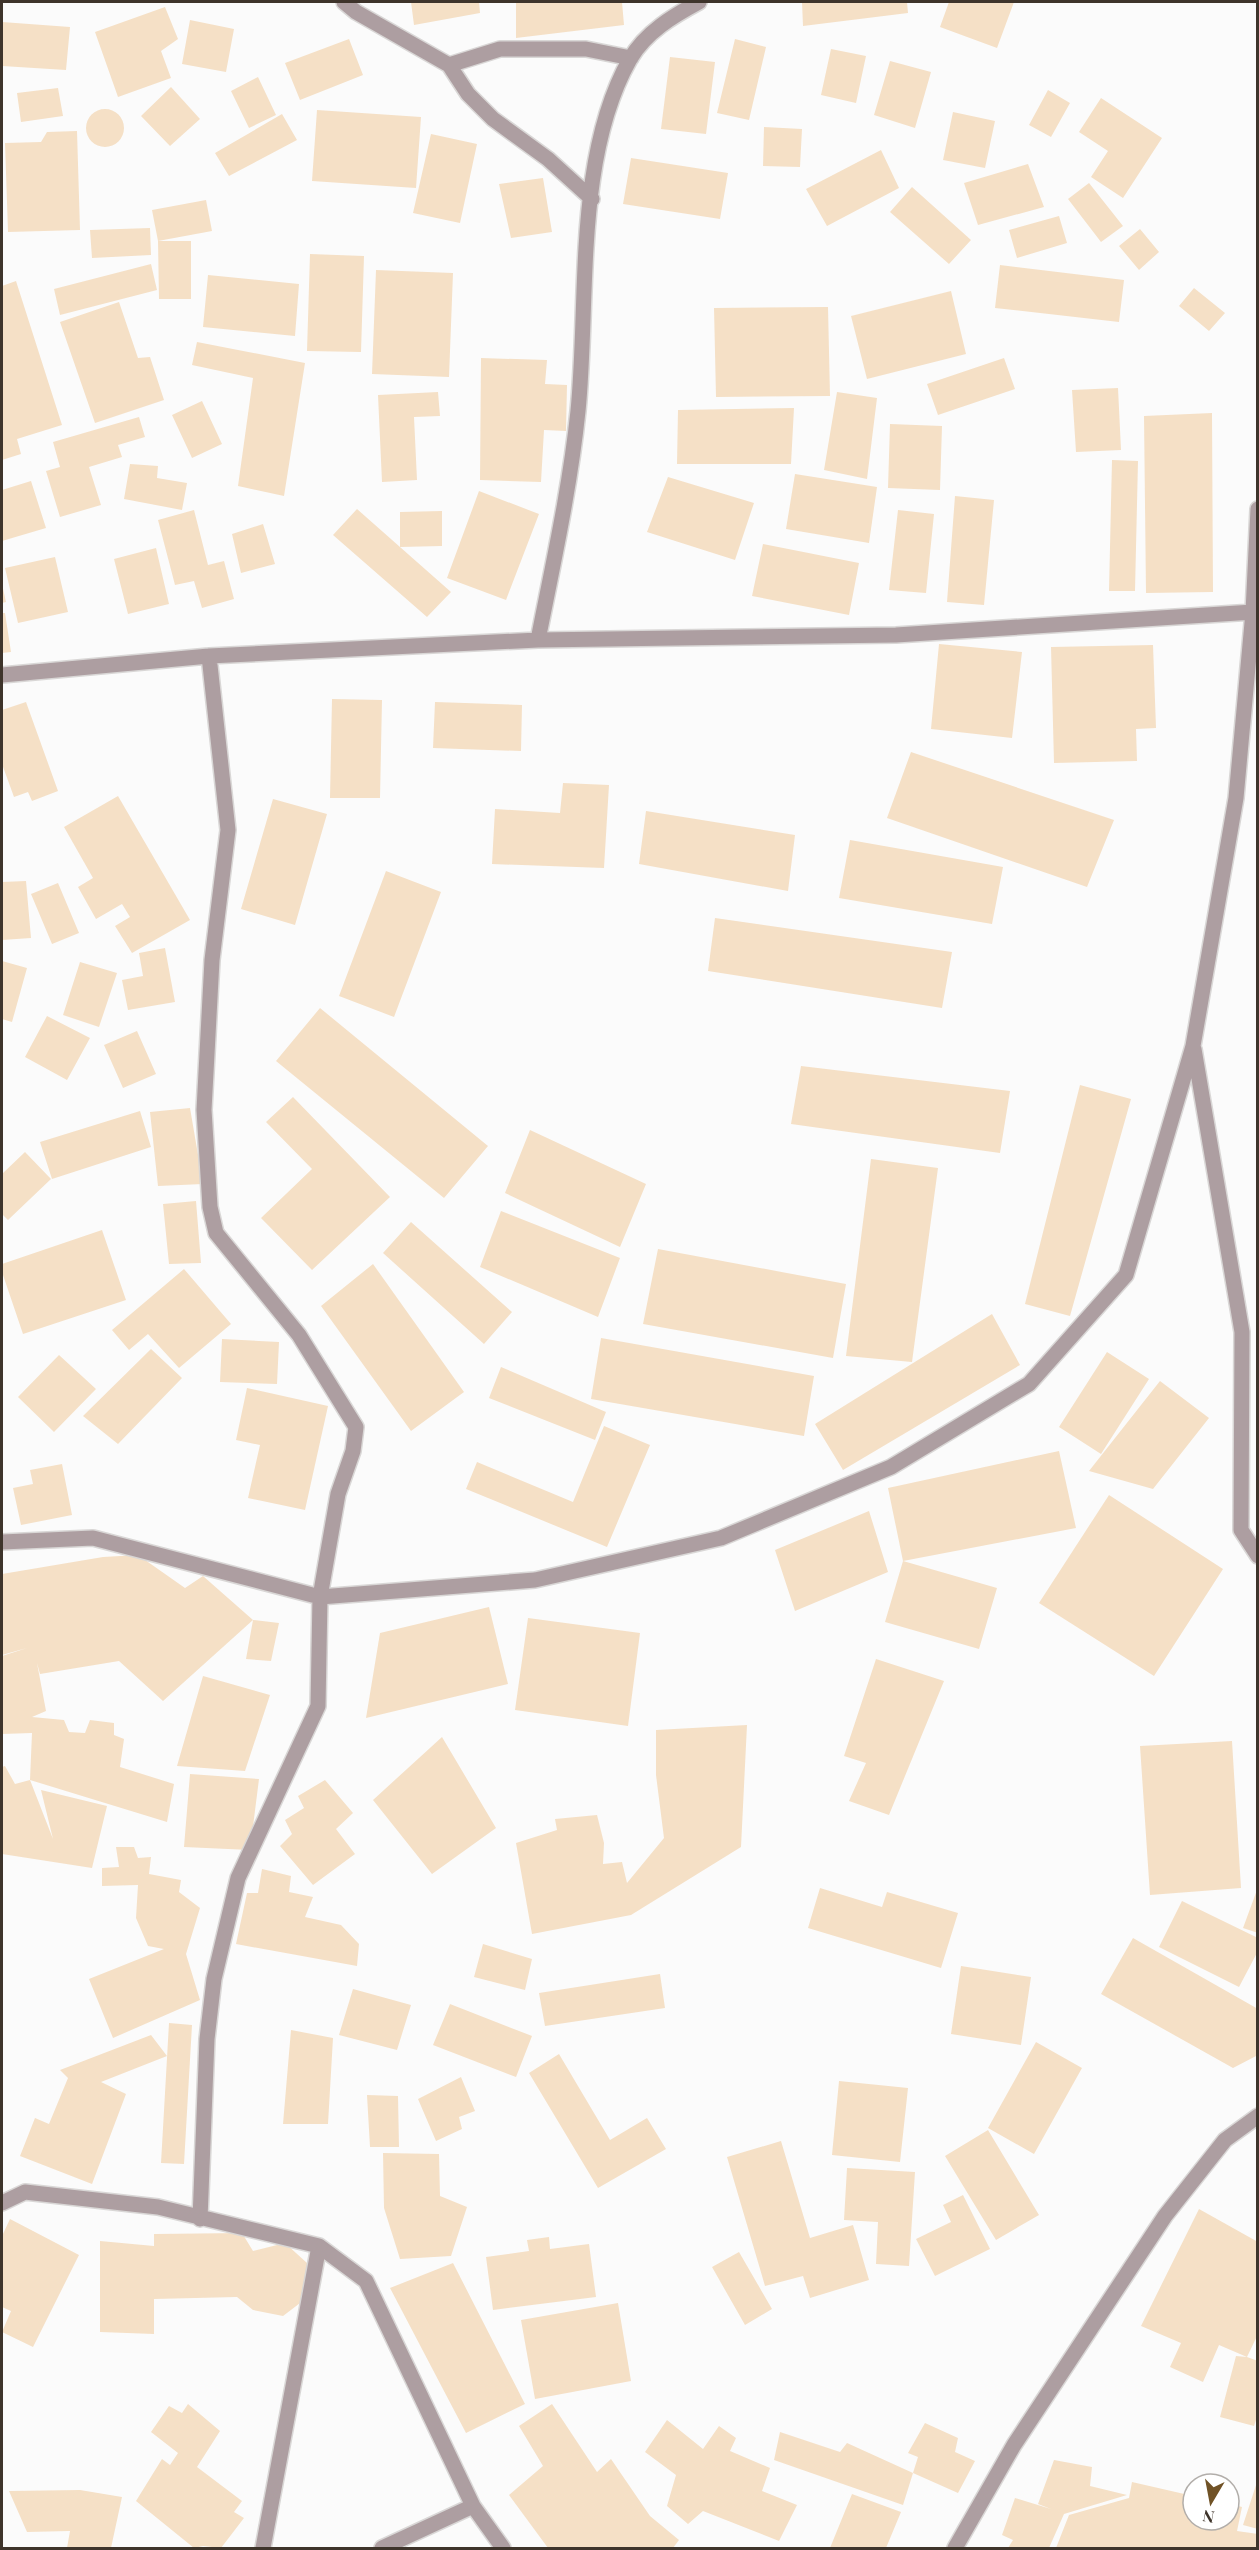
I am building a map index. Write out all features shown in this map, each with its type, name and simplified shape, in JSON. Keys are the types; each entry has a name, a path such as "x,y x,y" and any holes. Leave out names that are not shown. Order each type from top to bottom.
{"street":[{"path":"344,2 356,12 449,65 468,94 493,119 548,159 592,199"},
{"path":"538,640 558,539 578,411 582,321 597,156 610,108 631,58 664,21 699,2"},
{"path":"449,65 500,49 586,49 631,58"},
{"path":"2,1542 93,1538 320,1597 535,1580 721,1538 891,1467 1029,1384 1126,1275 1193,1046 1236,798 1253,612 1257,509"},
{"path":"2,675 209,656 538,640 896,635 1253,612"},
{"path":"200,2219 207,2039 214,1979 237,1878 318,1706 320,1597 338,1494 353,1451 356,1427 299,1335 216,1233 210,1207 204,1110 212,960 228,830 209,656"},
{"path":"1193,1046 1242,1332 1241,1530 1257,1556"},
{"path":"1241,1530 1257,1529"},
{"path":"955,2548 1014,2445 1165,2216 1225,2140 1257,2116"},
{"path":"2,2203 25,2192 158,2207 319,2246 366,2281 473,2506 503,2548"},
{"path":"263,2548 319,2246"},
{"path":"382,2548 473,2506"}],"building":[{"path":"411,2 479,2 480,13 414,25"},
{"path":"516,2 622,2 624,25 516,38"},
{"path":"802,2 907,2 908,13 803,26"},
{"path":"949,2 1014,2 997,48 940,27"},
{"path":"165,7 178,39 161,51 171,78 118,97 95,32"},
{"path":"190,20 234,29 226,72 182,64"},
{"path":"2,22 70,27 66,70 2,66"},
{"path":"349,39 363,75 300,100 285,63"},
{"path":"735,39 766,47 749,120 717,113"},
{"path":"831,49 866,56 856,103 821,95"},
{"path":"670,57 715,62 706,134 661,129"},
{"path":"890,61 931,72 915,128 874,115"},
{"path":"258,77 276,115 249,128 231,91"},
{"path":"171,87 200,119 170,146 141,116"},
{"path":"58,88 63,116 21,122 17,93"},
{"path":"1048,90 1070,103 1051,137 1029,125"},
{"path":"1101,98 1162,138 1123,198 1091,177 1108,151 1079,132"},
{"path":"105,109 118,115 124,128 118,141 105,147 92,141 86,128 92,115"},
{"path":"317,110 421,117 416,188 312,181"},
{"path":"953,112 995,121 985,168 943,160"},
{"path":"282,114 297,140 229,176 215,153"},
{"path":"764,127 802,129 800,167 763,166"},
{"path":"77,131 80,230 8,232 5,143 41,142 47,132"},
{"path":"431,134 477,144 460,223 413,213"},
{"path":"881,150 899,188 827,226 806,189"},
{"path":"631,158 728,173 720,219 623,204"},
{"path":"1028,164 1044,207 978,225 964,183"},
{"path":"543,178 552,232 511,238 499,184"},
{"path":"1089,183 1123,226 1101,242 1068,199"},
{"path":"912,187 971,240 949,264 890,212"},
{"path":"206,200 212,231 158,241 152,210"},
{"path":"1059,216 1067,243 1017,258 1009,230"},
{"path":"150,228 151,255 92,258 90,230"},
{"path":"1140,229 1159,252 1139,270 1119,246"},
{"path":"158,241 191,241 191,299 159,299"},
{"path":"310,254 364,256 361,352 307,351"},
{"path":"151,264 157,290 60,315 54,289"},
{"path":"1000,265 1124,280 1119,322 995,308"},
{"path":"376,270 453,273 449,377 372,374"},
{"path":"208,275 299,284 295,336 203,327"},
{"path":"16,281 62,425 17,439 21,454 2,460 2,286"},
{"path":"1194,288 1225,313 1209,331 1179,306"},
{"path":"951,291 966,354 867,379 851,316"},
{"path":"119,302 138,358 150,357 164,400 95,423 60,322"},
{"path":"828,307 830,396 716,397 714,308"},
{"path":"197,342 305,363 284,496 238,486 253,378 192,365"},
{"path":"481,358 547,360 545,384 567,385 566,431 544,430 541,482 480,480"},
{"path":"1004,358 1015,389 938,415 927,384"},
{"path":"1118,388 1121,450 1076,452 1072,390"},
{"path":"438,392 440,416 414,417 417,480 382,482 378,395"},
{"path":"837,392 877,398 867,479 824,470"},
{"path":"202,401 222,444 192,458 172,415"},
{"path":"794,408 791,464 677,464 678,410"},
{"path":"1212,413 1213,592 1146,593 1144,416"},
{"path":"139,417 145,437 118,445 122,457 89,467 101,505 60,517 46,471 60,467 53,442"},
{"path":"890,424 942,426 940,490 888,488"},
{"path":"1112,460 1138,461 1135,591 1109,591"},
{"path":"130,464 158,466 157,478 187,483 182,510 124,499"},
{"path":"795,474 877,487 869,543 786,529"},
{"path":"668,477 754,503 735,560 647,532"},
{"path":"31,481 46,528 2,541 2,490"},
{"path":"479,491 539,514 506,600 447,578"},
{"path":"955,496 994,500 984,605 947,602"},
{"path":"357,509 451,592 427,617 333,535"},
{"path":"194,510 208,565 224,561 234,599 202,608 194,581 175,585 158,520"},
{"path":"898,510 934,514 926,593 889,590"},
{"path":"442,511 442,546 400,547 400,512"},
{"path":"263,524 275,564 241,573 232,534"},
{"path":"763,544 859,563 849,615 752,596"},
{"path":"156,548 169,604 128,614 114,559"},
{"path":"55,557 68,612 18,623 5,568"},
{"path":"2,584 6,602 2,603"},
{"path":"2,613 5,613 11,652 2,653"},
{"path":"939,644 1022,652 1012,738 931,729"},
{"path":"1153,645 1156,728 1136,729 1137,761 1054,763 1051,647"},
{"path":"332,699 382,700 380,798 330,798"},
{"path":"26,702 58,791 32,801 28,792 14,797 2,764 2,710"},
{"path":"435,702 522,705 521,751 433,748"},
{"path":"911,752 1114,820 1087,887 887,818"},
{"path":"563,783 609,785 604,868 492,864 495,809 560,813"},
{"path":"118,796 190,920 132,953 115,926 130,917 122,904 96,919 78,887 93,878 64,827"},
{"path":"273,799 327,814 295,925 241,909"},
{"path":"646,811 795,835 788,891 639,864"},
{"path":"850,840 1003,867 992,924 839,898"},
{"path":"386,871 441,892 394,1017 339,996"},
{"path":"26,881 31,938 2,940 2,882"},
{"path":"58,883 79,933 52,944 31,894"},
{"path":"715,918 952,952 942,1008 708,971"},
{"path":"165,948 175,1002 128,1010 122,980 143,976 139,953"},
{"path":"2,961 27,968 12,1022 2,1019"},
{"path":"80,962 117,973 99,1027 63,1015"},
{"path":"320,1008 488,1146 444,1198 276,1061"},
{"path":"47,1016 90,1038 67,1080 25,1057"},
{"path":"137,1031 156,1074 123,1088 104,1045"},
{"path":"801,1066 1010,1091 1000,1153 791,1124"},
{"path":"1080,1085 1131,1099 1070,1316 1025,1304"},
{"path":"293,1097 390,1197 312,1270 261,1218 312,1169 266,1122"},
{"path":"190,1108 203,1184 158,1186 150,1112"},
{"path":"140,1111 151,1147 52,1179 40,1142"},
{"path":"530,1130 646,1184 620,1247 505,1193"},
{"path":"25,1152 51,1179 8,1220 2,1214 2,1174"},
{"path":"871,1159 938,1168 912,1362 846,1356"},
{"path":"196,1201 201,1263 169,1264 163,1204"},
{"path":"501,1211 620,1258 598,1317 480,1267"},
{"path":"411,1222 512,1312 484,1344 383,1253"},
{"path":"102,1230 126,1300 23,1334 2,1272 2,1264"},
{"path":"658,1249 846,1284 833,1358 643,1324"},
{"path":"373,1264 464,1392 411,1431 321,1306"},
{"path":"184,1269 231,1324 179,1368 148,1334 129,1350 112,1330"},
{"path":"992,1314 1020,1365 843,1470 815,1424"},
{"path":"601,1338 814,1376 804,1436 591,1399"},
{"path":"222,1339 279,1342 277,1384 220,1382"},
{"path":"151,1349 182,1378 118,1444 83,1416"},
{"path":"1107,1352 1149,1379 1101,1454 1059,1427"},
{"path":"59,1355 96,1389 54,1432 18,1397"},
{"path":"501,1367 606,1412 595,1440 489,1398"},
{"path":"1160,1381 1209,1418 1153,1489 1089,1471"},
{"path":"247,1388 328,1406 305,1510 248,1498 260,1445 236,1440"},
{"path":"604,1426 650,1445 607,1547 466,1489 477,1462 573,1502"},
{"path":"1059,1451 1076,1528 903,1561 888,1488"},
{"path":"62,1464 72,1515 21,1525 13,1488 33,1484 30,1470"},
{"path":"1109,1495 1223,1569 1154,1676 1039,1603"},
{"path":"869,1511 888,1572 795,1611 775,1550"},
{"path":"138,1555 185,1588 203,1576 253,1620 163,1701 119,1661 40,1674 37,1663 46,1711 32,1717 64,1720 69,1732 85,1733 90,1720 114,1723 114,1735 124,1739 120,1767 174,1784 167,1822 30,1780 32,1733 2,1734 2,1656 27,1648 2,1655 2,1574 103,1557"},
{"path":"903,1561 997,1588 979,1649 885,1622"},
{"path":"489,1607 508,1684 366,1718 380,1633"},
{"path":"528,1618 640,1633 628,1726 515,1710"},
{"path":"253,1620 279,1623 271,1661 246,1659"},
{"path":"876,1659 944,1681 889,1815 849,1801 866,1763 844,1756"},
{"path":"203,1676 270,1695 245,1771 177,1766"},
{"path":"747,1725 741,1847 631,1915 532,1934 516,1843 557,1830 555,1819 597,1815 604,1843 603,1864 622,1862 627,1883 664,1838 656,1775 656,1730"},
{"path":"442,1737 496,1828 432,1874 373,1800"},
{"path":"1232,1741 1241,1888 1150,1895 1140,1746"},
{"path":"5,1766 15,1784 30,1780 53,1839 41,1790 107,1806 92,1868 2,1854 2,1767"},
{"path":"190,1774 259,1779 250,1850 184,1847"},
{"path":"325,1780 353,1813 336,1829 355,1854 313,1885 280,1846 292,1834 285,1820 304,1808 298,1796"},
{"path":"116,1847 134,1847 138,1858 151,1857 149,1874 181,1880 179,1892 200,1908 186,1954 200,2000 113,2038 89,1979 164,1949 148,1946 136,1918 138,1885 102,1886 102,1868 119,1867"},
{"path":"262,1869 291,1876 289,1892 313,1897 305,1917 341,1925 359,1944 357,1966 236,1944 247,1893 258,1893"},
{"path":"820,1888 882,1907 887,1892 958,1913 941,1968 808,1928"},
{"path":"1258,1890 1258,1933 1243,1928"},
{"path":"1182,1901 1258,1938 1258,1951 1239,1987 1159,1947"},
{"path":"1133,1938 1258,2009 1258,2055 1233,2068 1101,1994"},
{"path":"483,1944 532,1959 525,1990 474,1977"},
{"path":"961,1966 1031,1977 1021,2045 951,2034"},
{"path":"660,1974 665,2008 545,2026 539,1993"},
{"path":"353,1989 411,2005 397,2050 339,2035"},
{"path":"450,2004 532,2036 516,2077 433,2045"},
{"path":"169,2023 192,2025 184,2164 161,2163"},
{"path":"291,2030 333,2038 328,2124 283,2124"},
{"path":"151,2035 167,2056 101,2082 126,2094 92,2184 20,2156 35,2118 49,2124 68,2078 60,2070"},
{"path":"1036,2042 1082,2068 1034,2154 988,2128"},
{"path":"559,2054 610,2140 647,2118 666,2149 598,2188 529,2073"},
{"path":"461,2077 475,2111 459,2117 462,2129 436,2141 418,2099"},
{"path":"839,2081 908,2088 900,2162 832,2155"},
{"path":"367,2095 398,2096 399,2147 370,2147"},
{"path":"988,2130 1039,2215 996,2240 945,2156"},
{"path":"781,2141 810,2238 853,2225 869,2280 810,2298 803,2276 765,2286 727,2157"},
{"path":"383,2153 439,2154 440,2196 467,2207 451,2256 400,2259 384,2208"},
{"path":"847,2168 915,2172 909,2266 876,2264 878,2222 844,2220"},
{"path":"963,2195 990,2249 935,2276 916,2239 951,2222 943,2205"},
{"path":"1199,2209 1258,2242 1258,2334 1247,2357 1219,2345 1203,2382 1170,2367 1181,2343 1141,2326"},
{"path":"10,2219 79,2255 33,2347 2,2332 11,2311 2,2307 2,2236"},
{"path":"242,2233 253,2251 285,2243 307,2263 308,2297 283,2316 253,2310 237,2297 154,2299 154,2334 100,2332 100,2241 154,2246 154,2234"},
{"path":"549,2237 550,2249 589,2244 596,2297 493,2310 486,2257 529,2251 527,2240"},
{"path":"739,2252 772,2309 745,2325 712,2267"},
{"path":"453,2263 525,2404 466,2433 390,2288"},
{"path":"618,2303 631,2381 535,2399 521,2320"},
{"path":"1236,2356 1258,2361 1258,2414 1254,2426 1220,2417"},
{"path":"188,2404 220,2431 197,2467 242,2501 234,2512 244,2518 221,2548 203,2546 194,2548 136,2501 162,2459 170,2465 178,2453 151,2432 169,2406 182,2413"},
{"path":"552,2404 597,2472 611,2459 650,2516 679,2540 673,2548 548,2548 509,2495 543,2466 519,2426"},
{"path":"667,2420 703,2449 719,2426 736,2438 730,2451 770,2468 762,2491 797,2505 779,2541 703,2511 688,2524 667,2506 676,2475 645,2452"},
{"path":"925,2423 958,2438 955,2452 975,2461 958,2493 913,2473 918,2457 908,2453"},
{"path":"780,2432 840,2452 847,2443 913,2473 903,2505 774,2460"},
{"path":"1054,2460 1092,2467 1090,2486 1127,2495 1064,2514 1049,2548 1008,2548 1013,2540 1002,2535 1015,2498 1051,2509 1038,2504"},
{"path":"1132,2482 1181,2493 1181,2532 1241,2532 1258,2534 1258,2548 1056,2548 1069,2515 1129,2498"},
{"path":"1258,2482 1258,2529 1243,2525"},
{"path":"80,2490 122,2497 111,2548 67,2548 70,2531 27,2532 9,2491"},
{"path":"852,2494 901,2512 886,2548 830,2548"}]}
